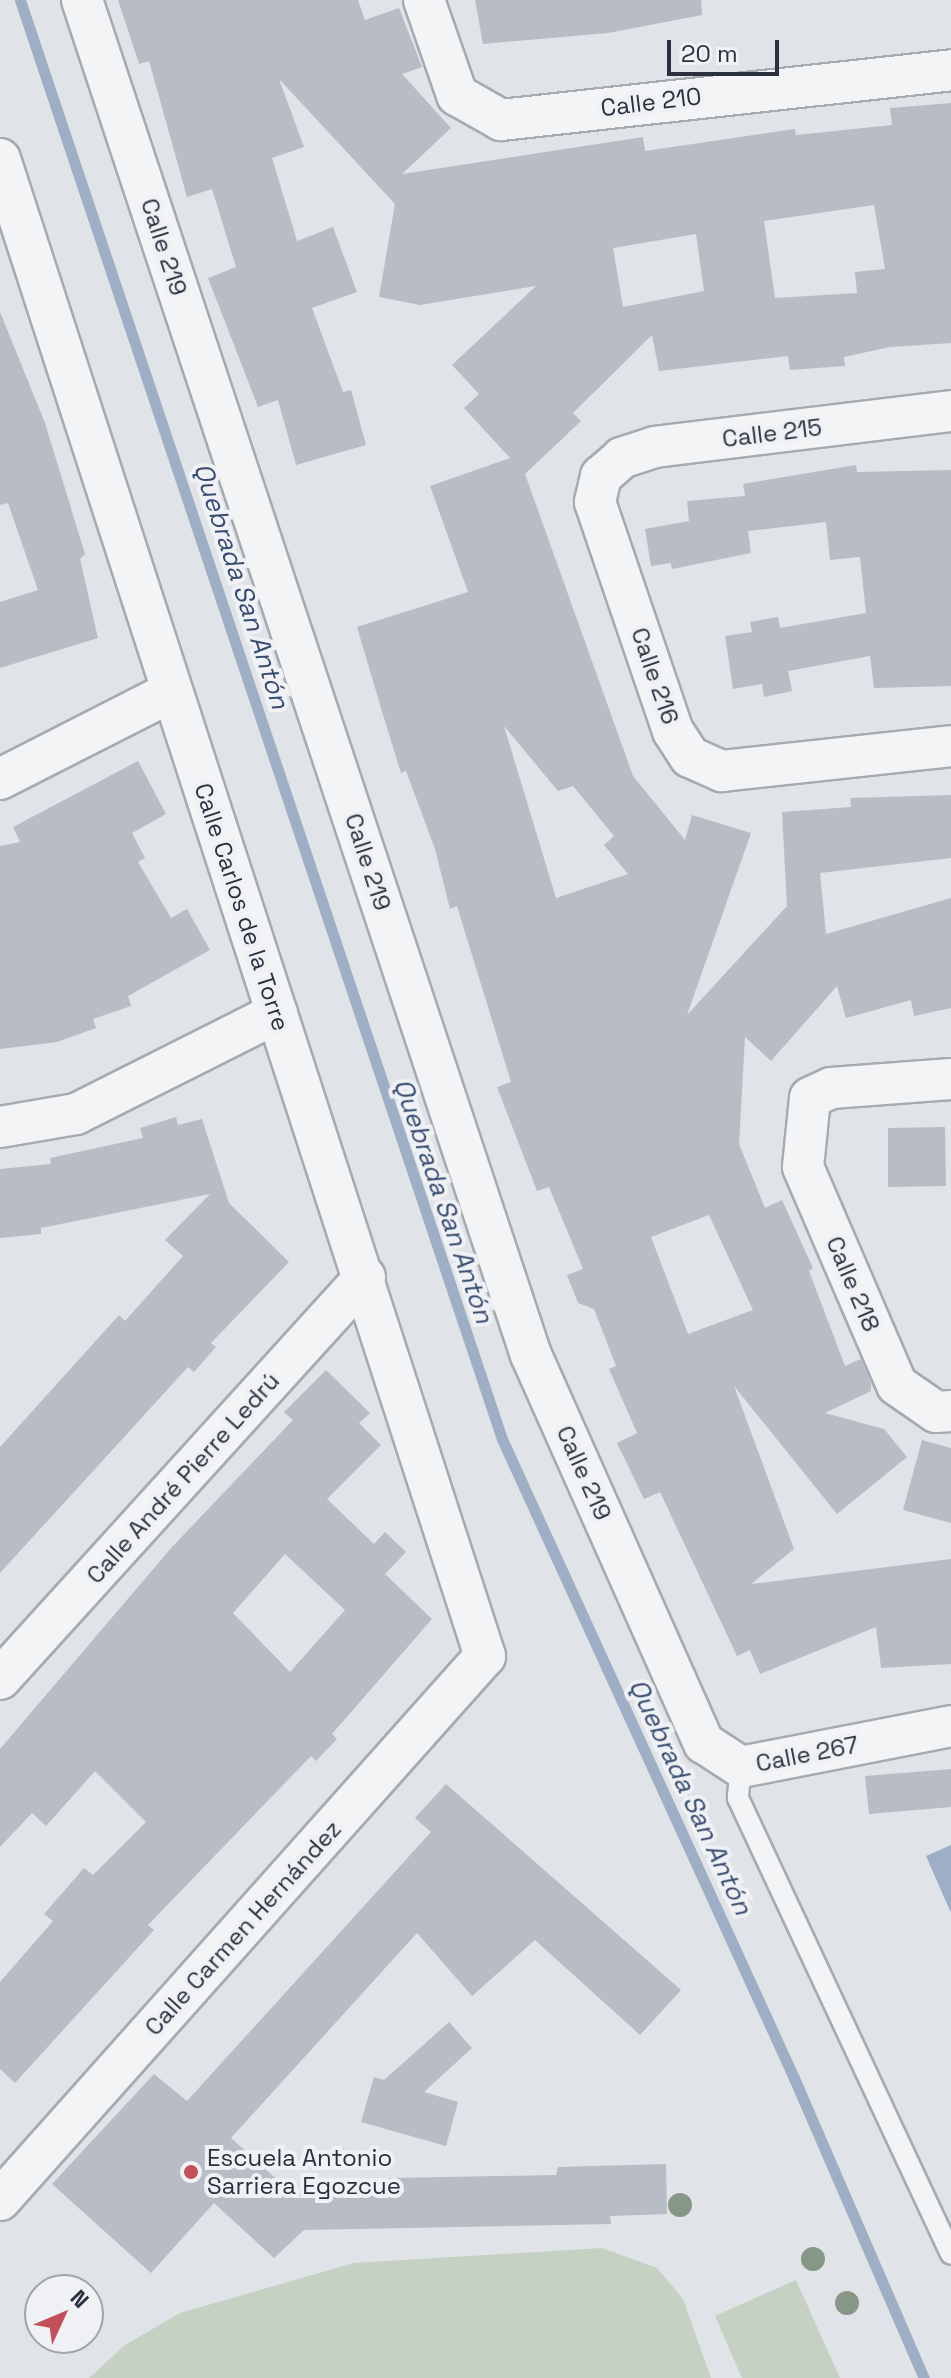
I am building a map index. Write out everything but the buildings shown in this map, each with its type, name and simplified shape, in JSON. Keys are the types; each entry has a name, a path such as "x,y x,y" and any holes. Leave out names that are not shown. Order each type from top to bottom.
{"street":[{"name":"Calle 219","path":"82,0 531,1355 690,1711"},
{"name":"Calle 210","path":"424,0 457,95 501,120 951,70"},
{"name":"Calle Carlos de la Torre","path":"1,165 365,1277 485,1656"},
{"name":"Calle 215","path":"601,476 622,458 655,447 951,411"},
{"name":"Calle 216","path":"601,476 595,502 673,731 690,757 722,771 951,746"},
{"path":"0,779 171,692"},
{"path":"0,1127 76,1114 277,1013"},
{"name":"Calle 218","path":"951,1079 831,1088 810,1098 803,1121 803,1167 897,1385 936,1412 951,1411"},
{"name":"Calle André Pierre Ledrú","path":"0,1679 365,1277"},
{"name":"Calle Carmen Hernández","path":"0,2200 485,1656"},
{"name":"Calle 267","path":"690,1711 704,1743 741,1767 951,1726"}],"lane":[{"path":"741,1767 738,1798 951,2254"}],"green space":[{"path":"602,2248 657,2268 683,2299 711,2378 89,2378 125,2345 180,2313 354,2263"},
{"path":"796,2280 840,2378 742,2378 715,2316"}],"water":[{"path":"951,1845 951,1913 926,1856"}],"waterway":[{"name":"Quebrada San Antón","path":"20,0 502,1439 794,2078 924,2378"}],"place":[{"name":"Escuela Antonio Sarriera Egozcue","path":"191,2172"}]}
